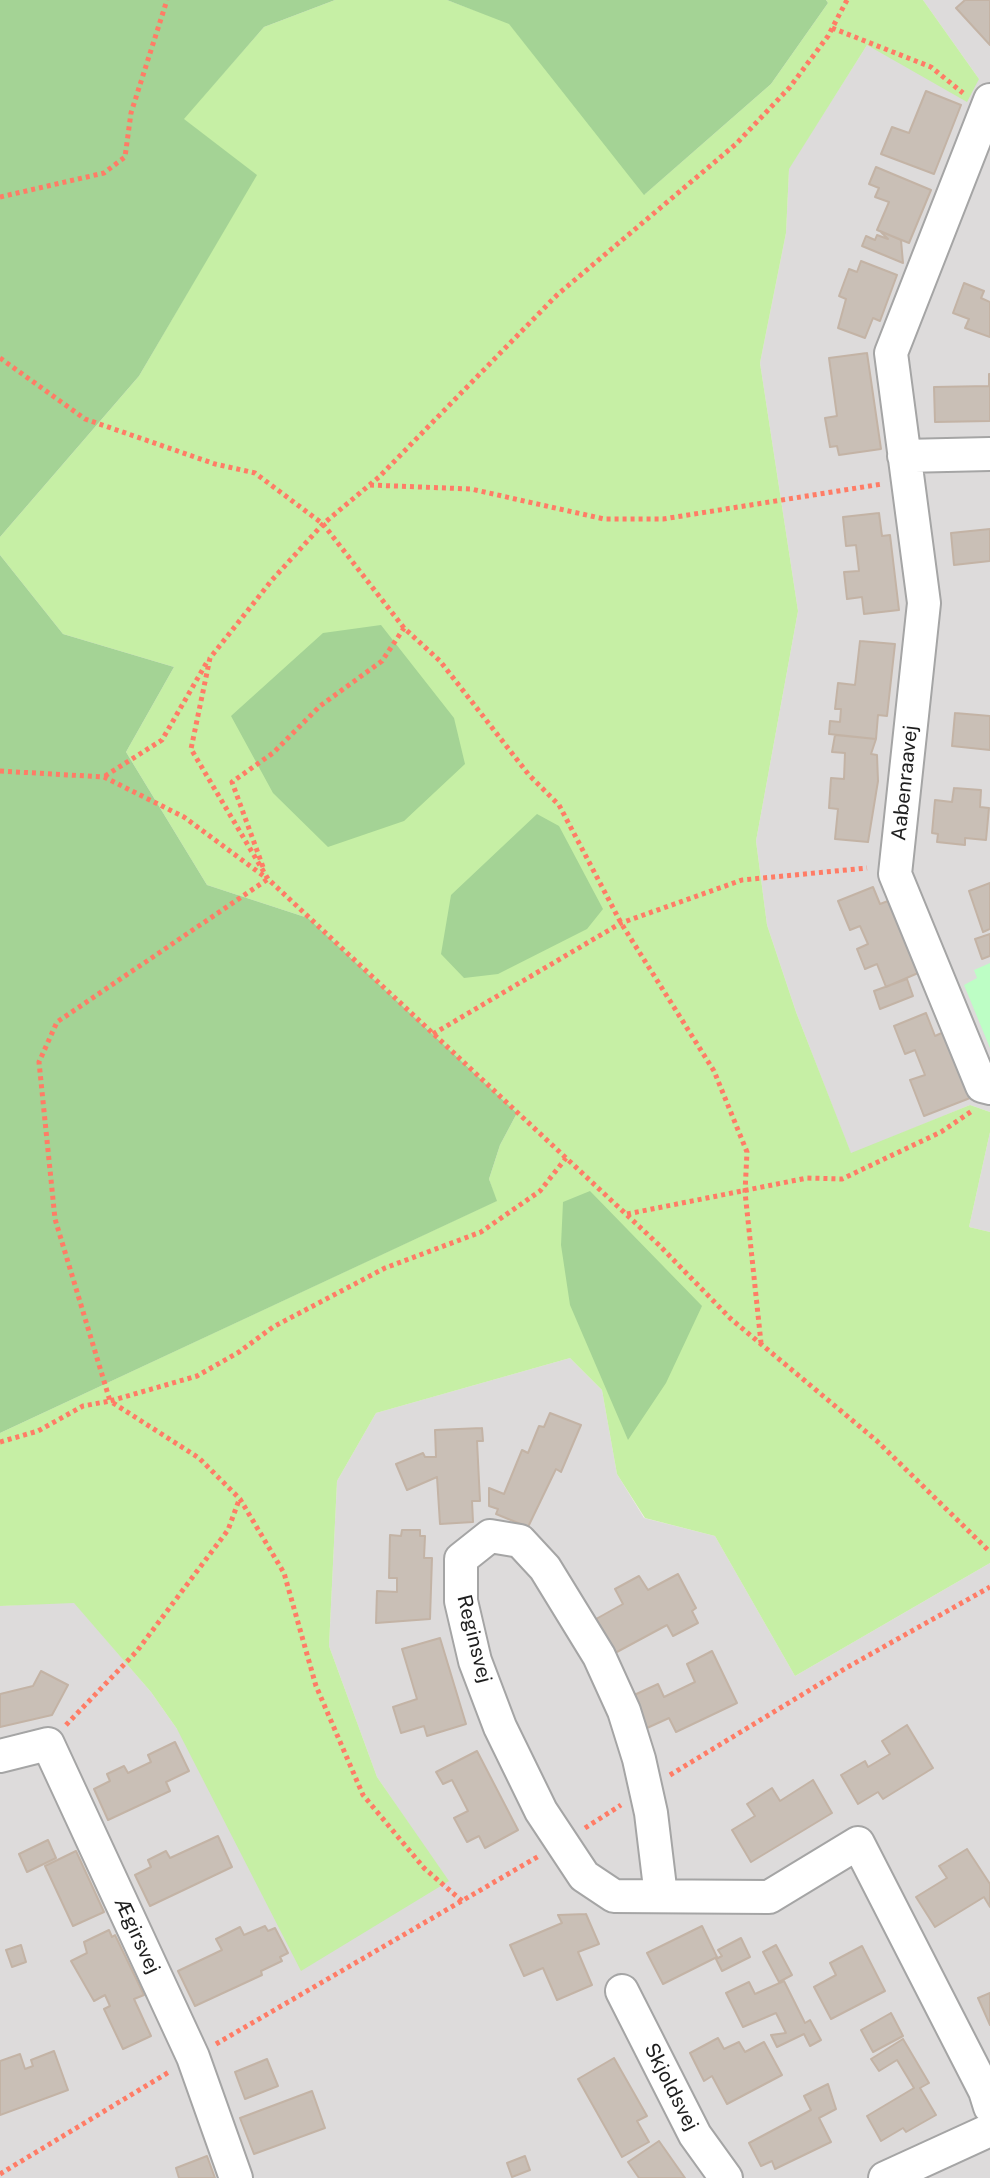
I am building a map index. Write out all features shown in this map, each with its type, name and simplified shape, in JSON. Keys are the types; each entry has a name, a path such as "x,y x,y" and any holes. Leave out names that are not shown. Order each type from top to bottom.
{"street":[{"name":"Aabenraavej","path":"986,1087 895,874 924,603 891,353 988,106"},
{"path":"905,468 990,454"},
{"name":"Reginsvej","path":"661,1896 646,1789 624,1711 599,1656 552,1579 520,1541 490,1536 461,1559 461,1601 475,1661 500,1727 541,1811 584,1876 614,1896 769,1897 858,1843 985,2091 990,2107"},
{"path":"0,1756 48,1744"},
{"name":"Ægirsvej","path":"48,1744 193,2057 236,2178"},
{"name":"Skjoldsvej","path":"622,1991 695,2135 726,2178"},
{"path":"885,2178 990,2130"}],"path":[{"path":"0,197 104,173 125,157 131,113 167,0"},
{"path":"104,777 162,740 210,658 272,580 323,524 370,485 557,295 736,144 790,87 832,28 847,0"},
{"path":"832,28 931,67 988,106"},
{"path":"0,358 85,419 215,464 255,473 323,524 404,628 440,661 529,775 559,805 621,923 714,1071 747,1152 745,1192 761,1344"},
{"path":"370,485 471,489 604,519 663,519 905,468"},
{"path":"268,879 232,782 273,753 320,706 382,661 404,628"},
{"path":"210,658 191,749 268,879"},
{"path":"0,771 104,777 184,817 268,879 761,1344 877,1441 990,1552"},
{"path":"433,1034 621,923 742,880 896,865"},
{"path":"268,879 57,1022 39,1062 55,1219 110,1401 199,1458 240,1499 284,1573 316,1686 363,1795 424,1868 462,1901"},
{"path":"626,1214 807,1178 842,1179 941,1132 981,1104 986,1087"},
{"path":"0,1442 38,1431 83,1406 197,1376 239,1352 273,1327 385,1268 481,1232 540,1191 566,1158"},
{"path":"48,1744 137,1651 228,1530 240,1499"},
{"path":"0,2174 193,2057 562,1843 846,1668 990,1587"}],"shaded area":[{"path":"923,0 990,0 990,1112 970,1105 851,1154 796,1012 767,925 756,841 798,611 760,363 786,233 789,168 867,45 979,79"},
{"path":"990,1132 990,1232 969,1227"},
{"path":"570,1358 602,1390 617,1474 644,1518 715,1536 795,1676 990,1563 990,2178 0,2178 0,1606 74,1602 151,1692 177,1729 448,1881 377,1777 329,1646 337,1481 376,1413"}],"green space":[{"path":"0,0 335,0 264,27 184,119 257,175 139,376 0,537"},
{"path":"335,0 447,0 509,23 645,194 771,84 828,3 826,0 923,0 979,79 967,102 867,45 789,169 786,233 760,363 798,611 756,841 767,925 796,1012 851,1153 970,1105 990,1112 990,1132 969,1227 990,1232 990,1563 795,1676 715,1536 645,1518 617,1474 602,1390 570,1358 376,1413 337,1481 329,1646 377,1777 449,1881 301,1971 177,1729 151,1692 74,1603 0,1606 0,1433 496,1201 489,1179 500,1145 517,1113 308,918 207,885 126,752 174,667 63,634 0,555 0,537 139,376 256,175 183,119 264,27"},
{"path":"447,0 826,0 828,3 771,84 644,195 509,24"},
{"path":"0,555 63,634 174,667 126,752 207,885 308,918 517,1113 500,1145 489,1179 497,1201 0,1433"},
{"path":"381,625 454,718 465,764 404,821 328,847 273,793 231,716 323,633"},
{"path":"537,814 559,826 603,909 587,929 498,974 464,978 441,954 451,895"},
{"path":"990,963 990,1048 964,985 977,978 974,970"},
{"path":"590,1191 702,1306 666,1383 628,1440 570,1305 561,1245 563,1202"}],"building":[{"path":"965,0 990,0 990,45 956,8"},
{"path":"926,91 961,105 934,174 881,154 892,127 909,133"},
{"path":"876,167 931,190 909,243 877,230 889,202 875,197 879,188 869,184"},
{"path":"880,231 901,240 903,263 862,246 866,236 875,240 877,235 888,239"},
{"path":"861,261 897,275 880,321 873,318 865,338 838,328 846,299 839,296 849,269 857,272"},
{"path":"964,283 984,291 981,298 990,302 990,337 965,328 969,319 953,313"},
{"path":"867,353 881,449 839,455 837,446 830,447 825,418 837,416 829,358"},
{"path":"989,374 990,421 935,422 934,387 989,386"},
{"path":"879,513 882,536 890,535 899,610 864,614 862,597 847,599 844,572 859,571 856,545 846,546 843,517"},
{"path":"990,529 990,561 954,565 951,533"},
{"path":"860,641 895,644 887,716 878,715 876,739 829,734 830,721 840,722 841,709 835,709 838,683 855,685"},
{"path":"955,713 990,716 990,750 952,746"},
{"path":"835,735 876,739 871,754 877,755 878,781 868,842 835,839 838,809 829,808 831,778 844,779 845,753 832,752"},
{"path":"954,788 981,790 980,807 989,808 986,840 965,838 965,845 937,842 938,834 932,833 935,800 952,802"},
{"path":"990,883 990,929 983,932 969,891"},
{"path":"873,887 880,904 888,901 918,973 886,987 877,964 865,969 857,949 868,944 860,926 850,930 838,901"},
{"path":"990,934 990,956 982,959 975,939"},
{"path":"907,979 913,996 880,1009 874,991"},
{"path":"926,1013 935,1036 944,1032 970,1098 924,1116 910,1080 925,1075 915,1050 905,1054 894,1026"},
{"path":"550,1413 581,1425 561,1472 556,1469 528,1527 496,1514 498,1509 489,1506 489,1488 504,1494 522,1450 528,1453 539,1426 544,1427"},
{"path":"482,1428 483,1441 477,1441 480,1501 472,1501 473,1522 440,1524 437,1477 407,1490 396,1464 423,1453 425,1457 436,1457 435,1430"},
{"path":"402,1530 420,1530 420,1536 425,1536 424,1558 432,1558 430,1619 376,1623 377,1591 397,1592 397,1578 389,1578 390,1535 401,1536"},
{"path":"678,1574 696,1608 692,1611 698,1623 673,1636 667,1625 615,1653 596,1619 623,1604 615,1589 639,1576 648,1590"},
{"path":"440,1638 466,1724 427,1736 424,1726 401,1733 393,1707 417,1699 402,1649"},
{"path":"712,1651 737,1703 676,1732 669,1718 647,1728 632,1696 658,1684 664,1697 695,1682 687,1664"},
{"path":"41,1671 68,1685 52,1715 0,1727 0,1694 33,1686"},
{"path":"907,1725 933,1768 883,1799 878,1792 858,1804 841,1775 865,1761 868,1767 890,1754 882,1741"},
{"path":"175,1742 189,1771 166,1782 170,1791 108,1820 94,1789 110,1781 107,1774 124,1766 128,1773 151,1762 148,1755"},
{"path":"477,1751 518,1830 485,1848 479,1836 467,1842 454,1818 468,1811 452,1780 443,1784 436,1772"},
{"path":"813,1780 832,1813 751,1862 732,1830 755,1816 747,1804 772,1788 780,1801"},
{"path":"218,1836 232,1867 150,1906 135,1875 151,1867 148,1860 166,1851 170,1858"},
{"path":"48,1840 56,1858 27,1872 19,1854"},
{"path":"967,1849 990,1884 990,1907 984,1897 935,1927 916,1897 947,1878 939,1866"},
{"path":"76,1851 104,1912 73,1926 45,1866"},
{"path":"586,1914 599,1944 578,1952 592,1985 557,2000 543,1968 524,1976 510,1945 562,1923 558,1915"},
{"path":"265,1926 268,1931 275,1928 288,1953 280,1957 282,1961 261,1971 262,1975 195,2006 178,1971 222,1950 216,1939 240,1927 244,1935"},
{"path":"702,1926 717,1957 663,1984 647,1953"},
{"path":"109,1930 112,1937 115,1935 144,1995 134,1999 151,2036 123,2049 104,2009 110,2006 105,1995 94,2001 71,1961 87,1953 84,1942"},
{"path":"741,1938 750,1957 722,1971 716,1959 722,1956 718,1950"},
{"path":"21,1945 26,1962 12,1967 6,1950"},
{"path":"776,1945 792,1975 779,1982 763,1952"},
{"path":"862,1946 885,1991 831,2019 814,1987 836,1975 830,1963"},
{"path":"784,1981 805,2023 810,2020 821,2040 810,2046 804,2034 777,2047 771,2035 786,2033 776,2013 743,2027 726,1993 749,1982 755,1994"},
{"path":"990,1993 990,2025 978,1998"},
{"path":"891,2013 903,2036 873,2052 861,2030"},
{"path":"718,2038 724,2049 739,2042 745,2052 764,2042 782,2075 727,2104 712,2076 704,2081 690,2053"},
{"path":"903,2039 929,2083 920,2088 936,2115 906,2132 903,2128 881,2141 867,2116 914,2088 897,2060 879,2071 871,2059"},
{"path":"54,2051 68,2090 0,2115 0,2061 20,2054 25,2069 33,2066 31,2060"},
{"path":"614,2058 647,2116 637,2121 649,2142 622,2157 578,2079"},
{"path":"267,2059 278,2086 245,2099 235,2072"},
{"path":"828,2084 836,2109 819,2118 831,2142 775,2169 772,2161 761,2166 749,2143 811,2110 804,2096"},
{"path":"312,2091 325,2128 254,2154 240,2118"},
{"path":"659,2141 685,2178 639,2178 628,2162"},
{"path":"207,2156 215,2178 179,2178 176,2168"},
{"path":"525,2156 530,2170 512,2177 507,2163"}]}
